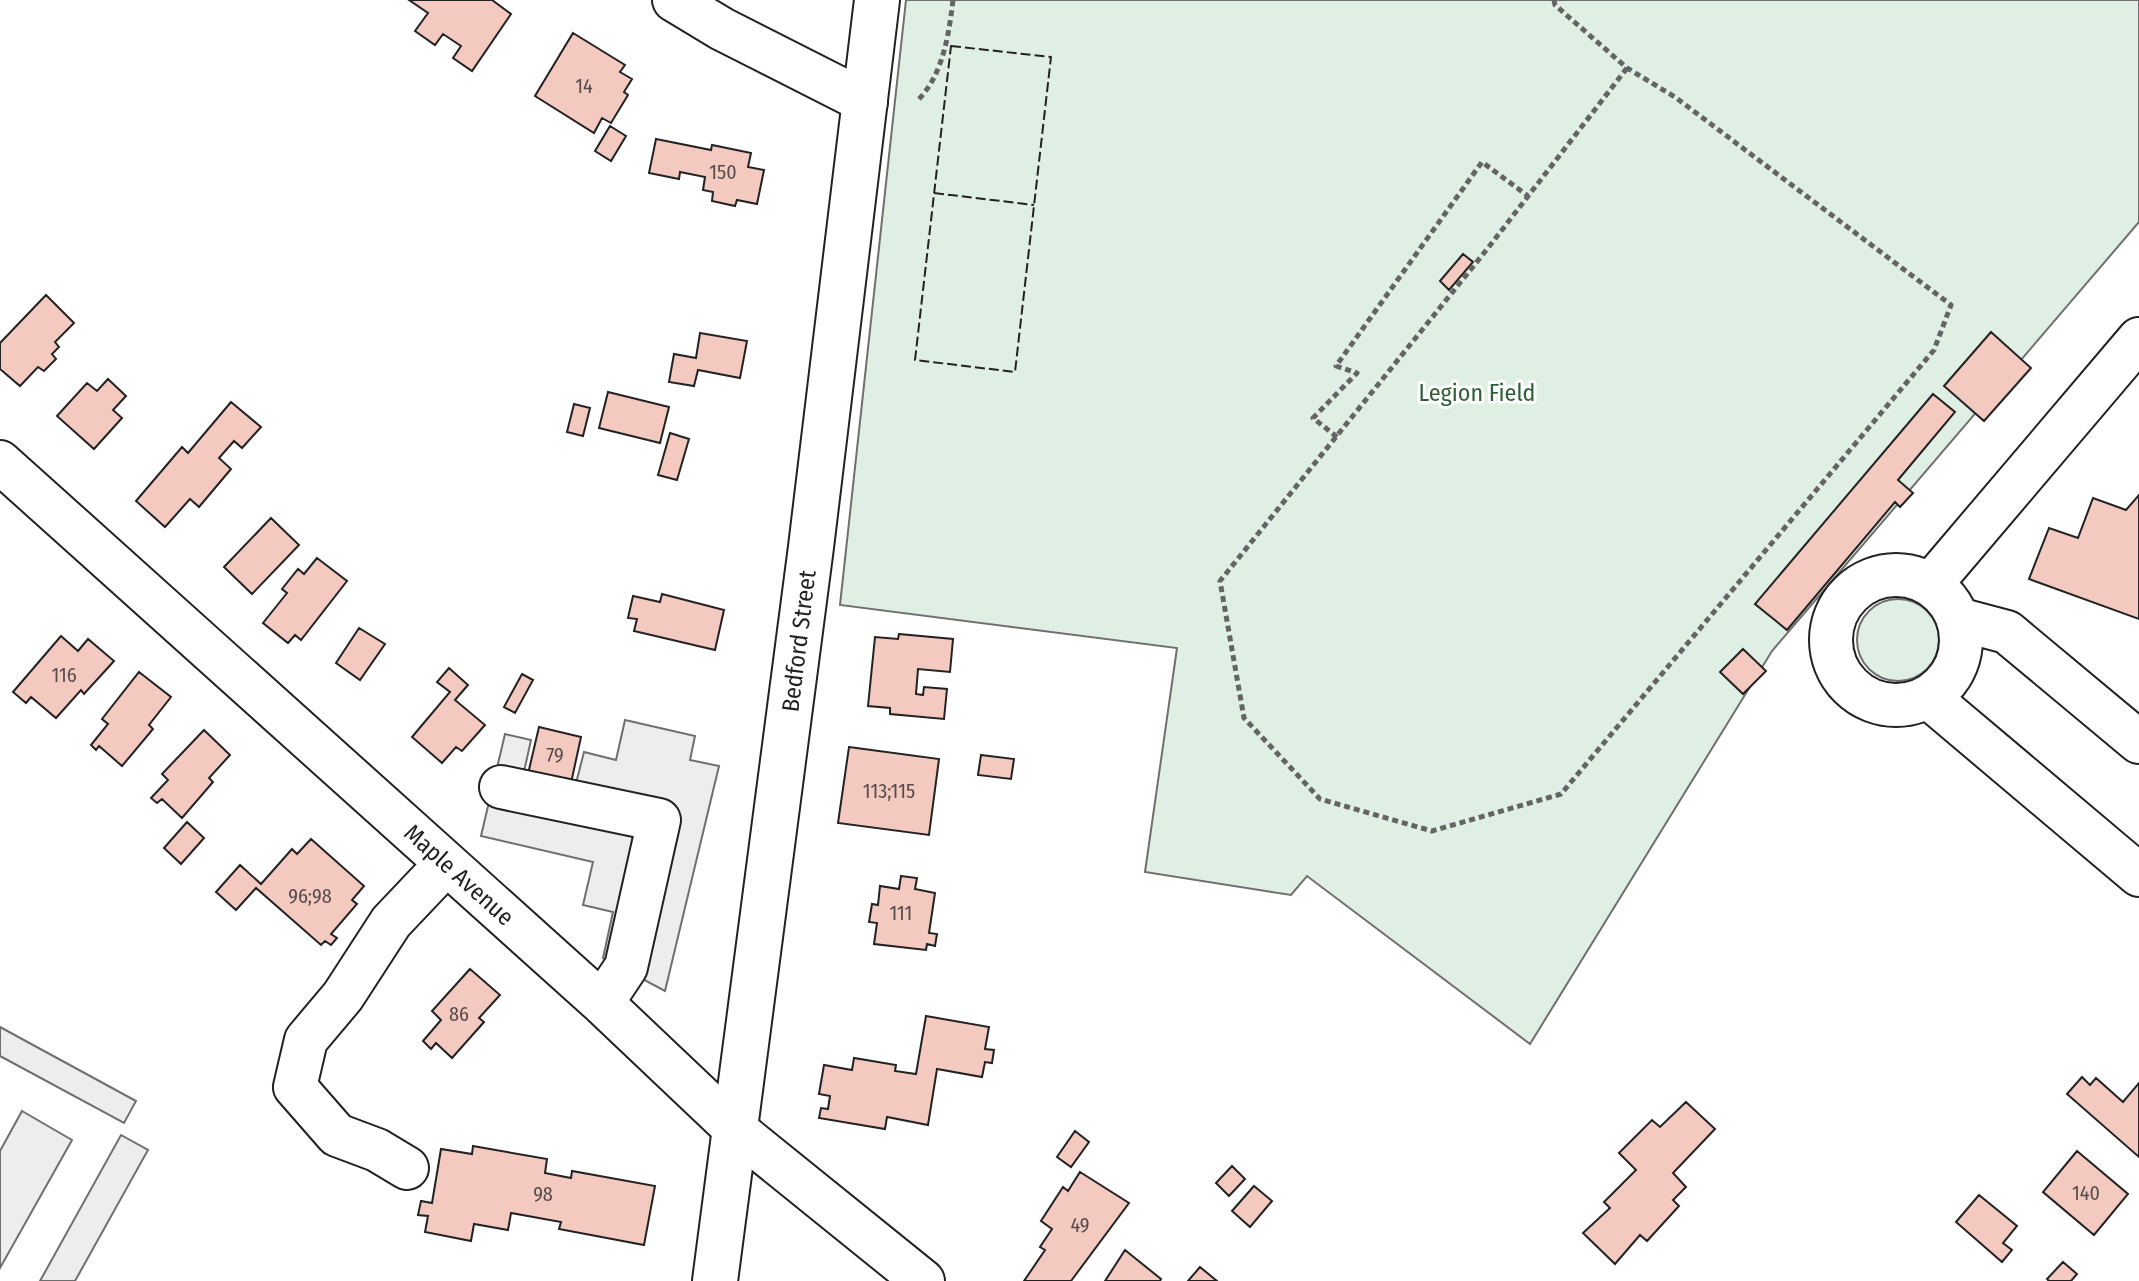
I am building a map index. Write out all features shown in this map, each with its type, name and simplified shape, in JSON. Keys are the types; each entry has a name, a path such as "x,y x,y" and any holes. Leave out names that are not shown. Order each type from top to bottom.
{"main road":[{"name":"Bedford Street","path":"715,1281 877,0"}],"street":[{"path":"674,0 722,29 866,102"},
{"path":"1931,584 2139,339"},
{"name":"Maple Avenue","path":"0,462 602,1003 736,1130 923,1281"},
{"path":"1890,576 1911,577 1931,584 1947,599 1958,619 1962,641 1957,664 1946,683 1928,697 1908,704 1887,705 1867,699 1850,687 1838,670 1832,649 1832,628 1839,609 1852,593 1870,581 1890,576"},
{"path":"1958,619 2007,632 2139,742"},
{"path":"1928,697 2139,875"},
{"path":"501,787 659,820 626,967 602,1003"},
{"path":"407,1168 377,1150 337,1135 295,1087 306,1040 343,996 391,922 446,864"}],"path":[{"path":"919,99 932,85 948,40 953,0"},
{"path":"1554,0 1555,5 1627,68 1675,97 1951,305 1934,350 1561,794 1432,831 1320,799 1244,718 1220,581 1627,68"},
{"path":"1337,437 1313,418 1357,373 1336,366 1482,162 1528,196"}],"green space":[{"name":"Legion Field","path":"906,0 2139,0 2139,222 1772,651 1530,1044 1307,876 1291,895 1145,872 1177,648 840,605"},
{"path":"1898,599 1914,602 1927,611 1936,624 1939,640 1936,656 1927,669 1914,678 1898,681 1882,678 1869,669 1860,656 1857,640 1860,624 1869,611 1882,602"}],"shaded area":[{"path":"625,720 695,736 690,760 719,766 665,991 603,958 613,912 583,905 593,862 481,836 505,734 531,740 523,776 575,787 584,752 616,760"},
{"path":"0,1027 136,1101 124,1123 0,1056"},
{"path":"22,1111 72,1140 0,1268 0,1151"},
{"path":"121,1135 148,1150 75,1281 40,1281"}],"building":[{"path":"409,0 492,0 511,14 472,71 453,58 461,46 443,34 435,45 415,31 428,13"},
{"path":"573,33 625,65 620,72 632,79 624,92 628,95 611,123 602,118 594,133 535,96"},
{"path":"610,126 626,136 611,161 595,151"},
{"path":"656,139 711,150 712,145 751,153 748,167 764,170 757,204 737,200 735,206 712,201 713,192 703,190 705,177 680,172 679,179 649,173"},
{"path":"1463,254 1473,262 1449,290 1440,281"},
{"path":"46,295 74,323 55,342 59,347 52,354 56,359 44,371 38,367 20,386 0,369 0,343"},
{"path":"1991,332 2031,368 1984,421 1944,386"},
{"path":"700,333 747,341 740,378 698,370 694,386 669,382 674,354 696,358"},
{"path":"108,379 126,396 113,410 122,418 94,449 57,416 87,383 97,391"},
{"path":"608,392 669,407 660,443 599,428"},
{"path":"1933,394 1955,412 1898,480 1913,493 1900,507 1895,502 1787,630 1755,604"},
{"path":"231,402 261,427 242,448 234,441 219,458 231,469 199,507 190,499 165,527 136,501 182,447 188,453"},
{"path":"574,404 590,408 583,436 567,432"},
{"path":"670,433 689,439 677,480 658,475"},
{"path":"2139,495 2139,619 2029,579 2049,528 2078,538 2093,498 2126,510"},
{"path":"271,518 299,545 252,594 224,567"},
{"path":"317,558 347,581 301,640 295,635 288,643 263,623 287,593 282,589 298,569 304,574"},
{"path":"662,594 724,610 715,650 634,631 637,619 628,618 633,596 660,602"},
{"path":"359,628 385,644 360,680 336,663"},
{"path":"899,634 953,639 950,672 918,669 916,694 923,695 924,687 947,689 944,719 890,714 890,708 868,706 875,637 898,639"},
{"path":"61,636 78,651 88,639 114,661 84,694 81,690 56,718 31,697 26,703 13,692"},
{"path":"1743,649 1766,671 1743,694 1720,672"},
{"path":"449,668 468,685 455,700 485,725 462,751 456,747 442,763 412,737 450,692 437,682"},
{"path":"139,672 171,697 149,725 153,729 122,766 99,746 96,750 91,745 108,724 102,719"},
{"path":"522,674 533,680 515,713 504,707"},
{"path":"539,727 581,737 571,783 528,774"},
{"path":"204,730 230,755 209,778 213,782 182,818 162,799 157,803 151,798 168,780 162,774"},
{"path":"849,747 939,759 929,835 838,823"},
{"path":"981,755 1014,759 1011,779 978,775"},
{"path":"187,822 204,838 181,864 164,848"},
{"path":"311,839 364,886 352,900 357,904 331,934 337,938 331,945 325,941 321,945 256,888 236,910 216,892 240,865 261,884 292,849 297,854"},
{"path":"901,876 917,878 915,889 935,893 929,933 937,934 935,946 927,944 926,950 874,944 877,923 869,922 872,904 878,905 880,886 899,889"},
{"path":"470,969 500,995 479,1018 484,1022 452,1058 436,1043 431,1049 423,1041 441,1020 432,1011"},
{"path":"926,1016 989,1027 985,1049 994,1050 992,1063 985,1062 982,1077 937,1069 928,1125 887,1117 885,1129 819,1118 821,1108 828,1109 830,1096 819,1094 824,1065 852,1070 854,1058 896,1065 895,1071 916,1074"},
{"path":"2082,1077 2090,1085 2096,1078 2123,1102 2139,1083 2139,1157 2067,1094"},
{"path":"1686,1102 1715,1129 1673,1173 1686,1187 1673,1200 1679,1206 1647,1241 1640,1235 1615,1264 1583,1233 1610,1208 1604,1202 1636,1170 1619,1153 1652,1120 1660,1127"},
{"path":"1075,1131 1089,1142 1071,1167 1057,1157"},
{"path":"473,1146 547,1159 545,1173 571,1178 572,1171 655,1186 644,1245 559,1229 561,1222 511,1213 508,1230 474,1224 471,1241 425,1232 428,1216 418,1215 421,1201 432,1203 441,1149 472,1154"},
{"path":"2077,1151 2128,1194 2094,1235 2043,1192"},
{"path":"1232,1166 1245,1179 1229,1196 1216,1183"},
{"path":"1080,1172 1129,1203 1071,1281 1024,1281 1045,1250 1040,1247 1052,1229 1041,1221 1063,1187 1068,1191"},
{"path":"1254,1186 1272,1201 1250,1227 1232,1211"},
{"path":"1979,1195 2017,1226 2003,1243 2012,1250 2002,1262 1956,1222"},
{"path":"1125,1250 1161,1279 1160,1281 1105,1281"},
{"path":"2063,1262 2077,1274 2071,1281 2049,1281 2047,1279"},
{"path":"1200,1267 1217,1281 1188,1281"}],"fence":[{"path":"951,46 1051,57 1015,372 915,360 951,46"},
{"path":"934,193 1034,205"}]}
